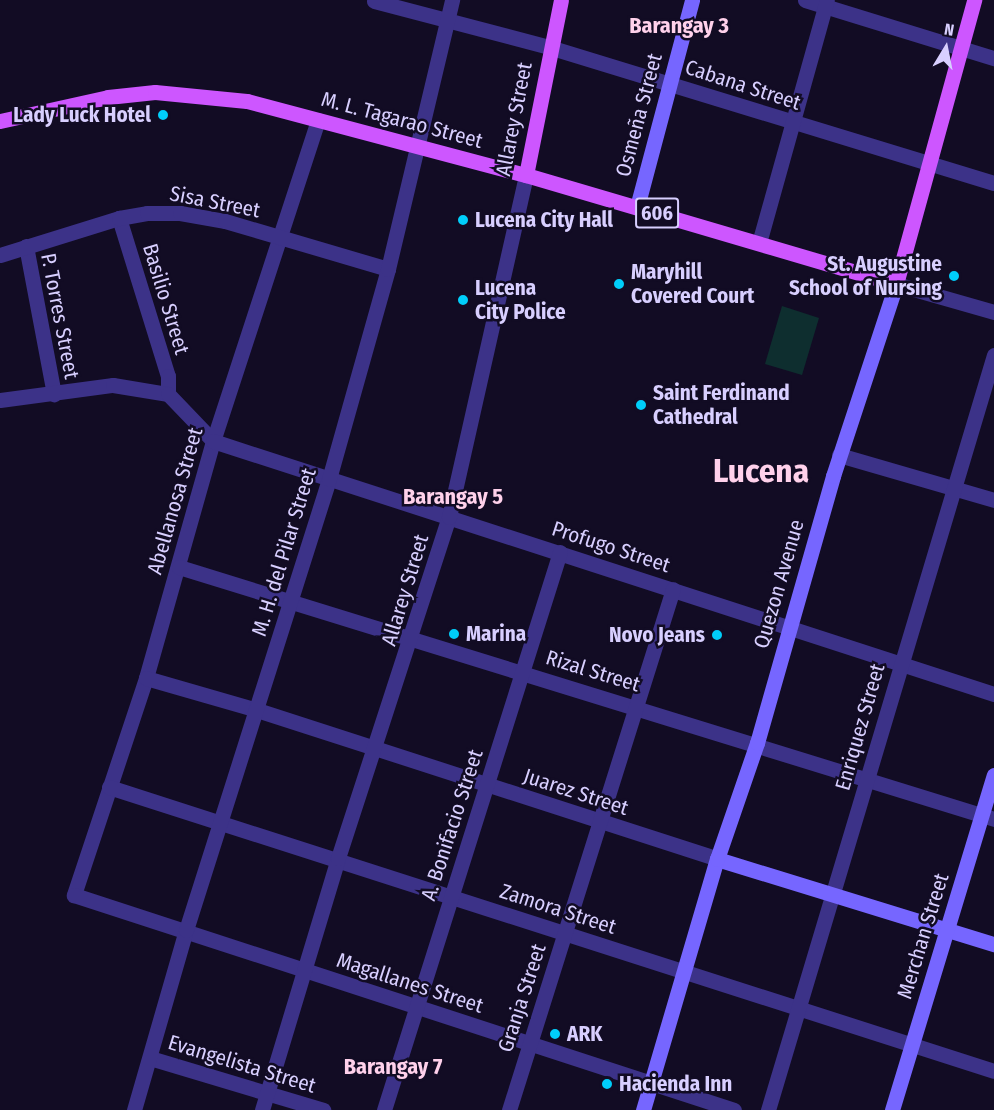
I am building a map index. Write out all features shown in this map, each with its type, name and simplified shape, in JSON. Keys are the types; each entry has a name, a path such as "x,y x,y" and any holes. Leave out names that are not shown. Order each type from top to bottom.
{"main road":[{"name":"Allarey Street","path":"526,175 549,47 561,0"},
{"name":"Osmeña Street","path":"637,207 668,83 692,0"},
{"name":"Quezon Avenue","path":"643,1110 717,859 757,743 839,455 896,284 959,47 974,0"},
{"name":"M. L. Tagarao Street","path":"0,121 108,97 155,92 247,101 526,175 896,284"},
{"name":"Merchan Street","path":"892,1110 947,931 987,817 994,775"},
{"name":"Juarez Street","path":"717,859 994,944"}],"street":[{"name":"M. H. del Pilar Street","path":"134,1110 186,930 329,479 388,269 452,0"},
{"path":"805,0 826,3 994,58"},
{"name":"Cabana Street","path":"374,1 549,47 994,183"},
{"path":"759,243 826,3"},
{"name":"Abellanosa Street","path":"74,895 146,678 213,441 318,120"},
{"name":"Allarey Street","path":"262,1110 338,858 376,749 449,517 526,175"},
{"name":"Sisa Street","path":"0,255 119,218 180,213 281,237 388,269"},
{"name":"Basilio Street","path":"119,218 168,376 168,394"},
{"name":"P. Torres Street","path":"26,246 54,394"},
{"name":"M. L. Tagarao Street","path":"896,284 994,312"},
{"name":"Enriquez Street","path":"768,1110 994,355"},
{"path":"0,400 112,385 168,394 213,441"},
{"name":"Profugo Street","path":"213,441 994,694"},
{"path":"839,455 994,500"},
{"name":"A. Bonifacio Street","path":"384,1110 560,552"},
{"name":"Rizal Street","path":"179,567 757,743 987,817"},
{"name":"Granja Street","path":"509,1110 639,707 673,589"},
{"name":"Juarez Street","path":"146,678 257,710 717,859"},
{"name":"Zamora Street","path":"109,786 338,858 683,972 912,1042 994,1071"},
{"name":"Magallanes Street","path":"74,895 734,1110"},
{"name":"Evangelista Street","path":"150,1058 323,1110"}],"green space":[{"path":"782,306 819,318 802,375 765,364"}],"place":[{"name":"Lady Luck Hotel","path":"163,115"},
{"name":"Lucena City Hall","path":"463,220"},
{"name":"St. Augustine School of Nursing","path":"954,276"},
{"name":"Maryhill Covered Court","path":"619,284"},
{"name":"Lucena City Police","path":"463,300"},
{"name":"Saint Ferdinand Cathedral","path":"641,405"},
{"name":"Marina","path":"454,634"},
{"name":"Novo Jeans","path":"717,635"},
{"name":"ARK","path":"555,1034"},
{"name":"Hacienda Inn","path":"607,1084"}],"district":[{"name":"Barangay 3","path":"679,26"},
{"name":"Lucena","path":"761,472"},
{"name":"Barangay 5","path":"453,497"},
{"name":"Barangay 7","path":"393,1067"}]}
